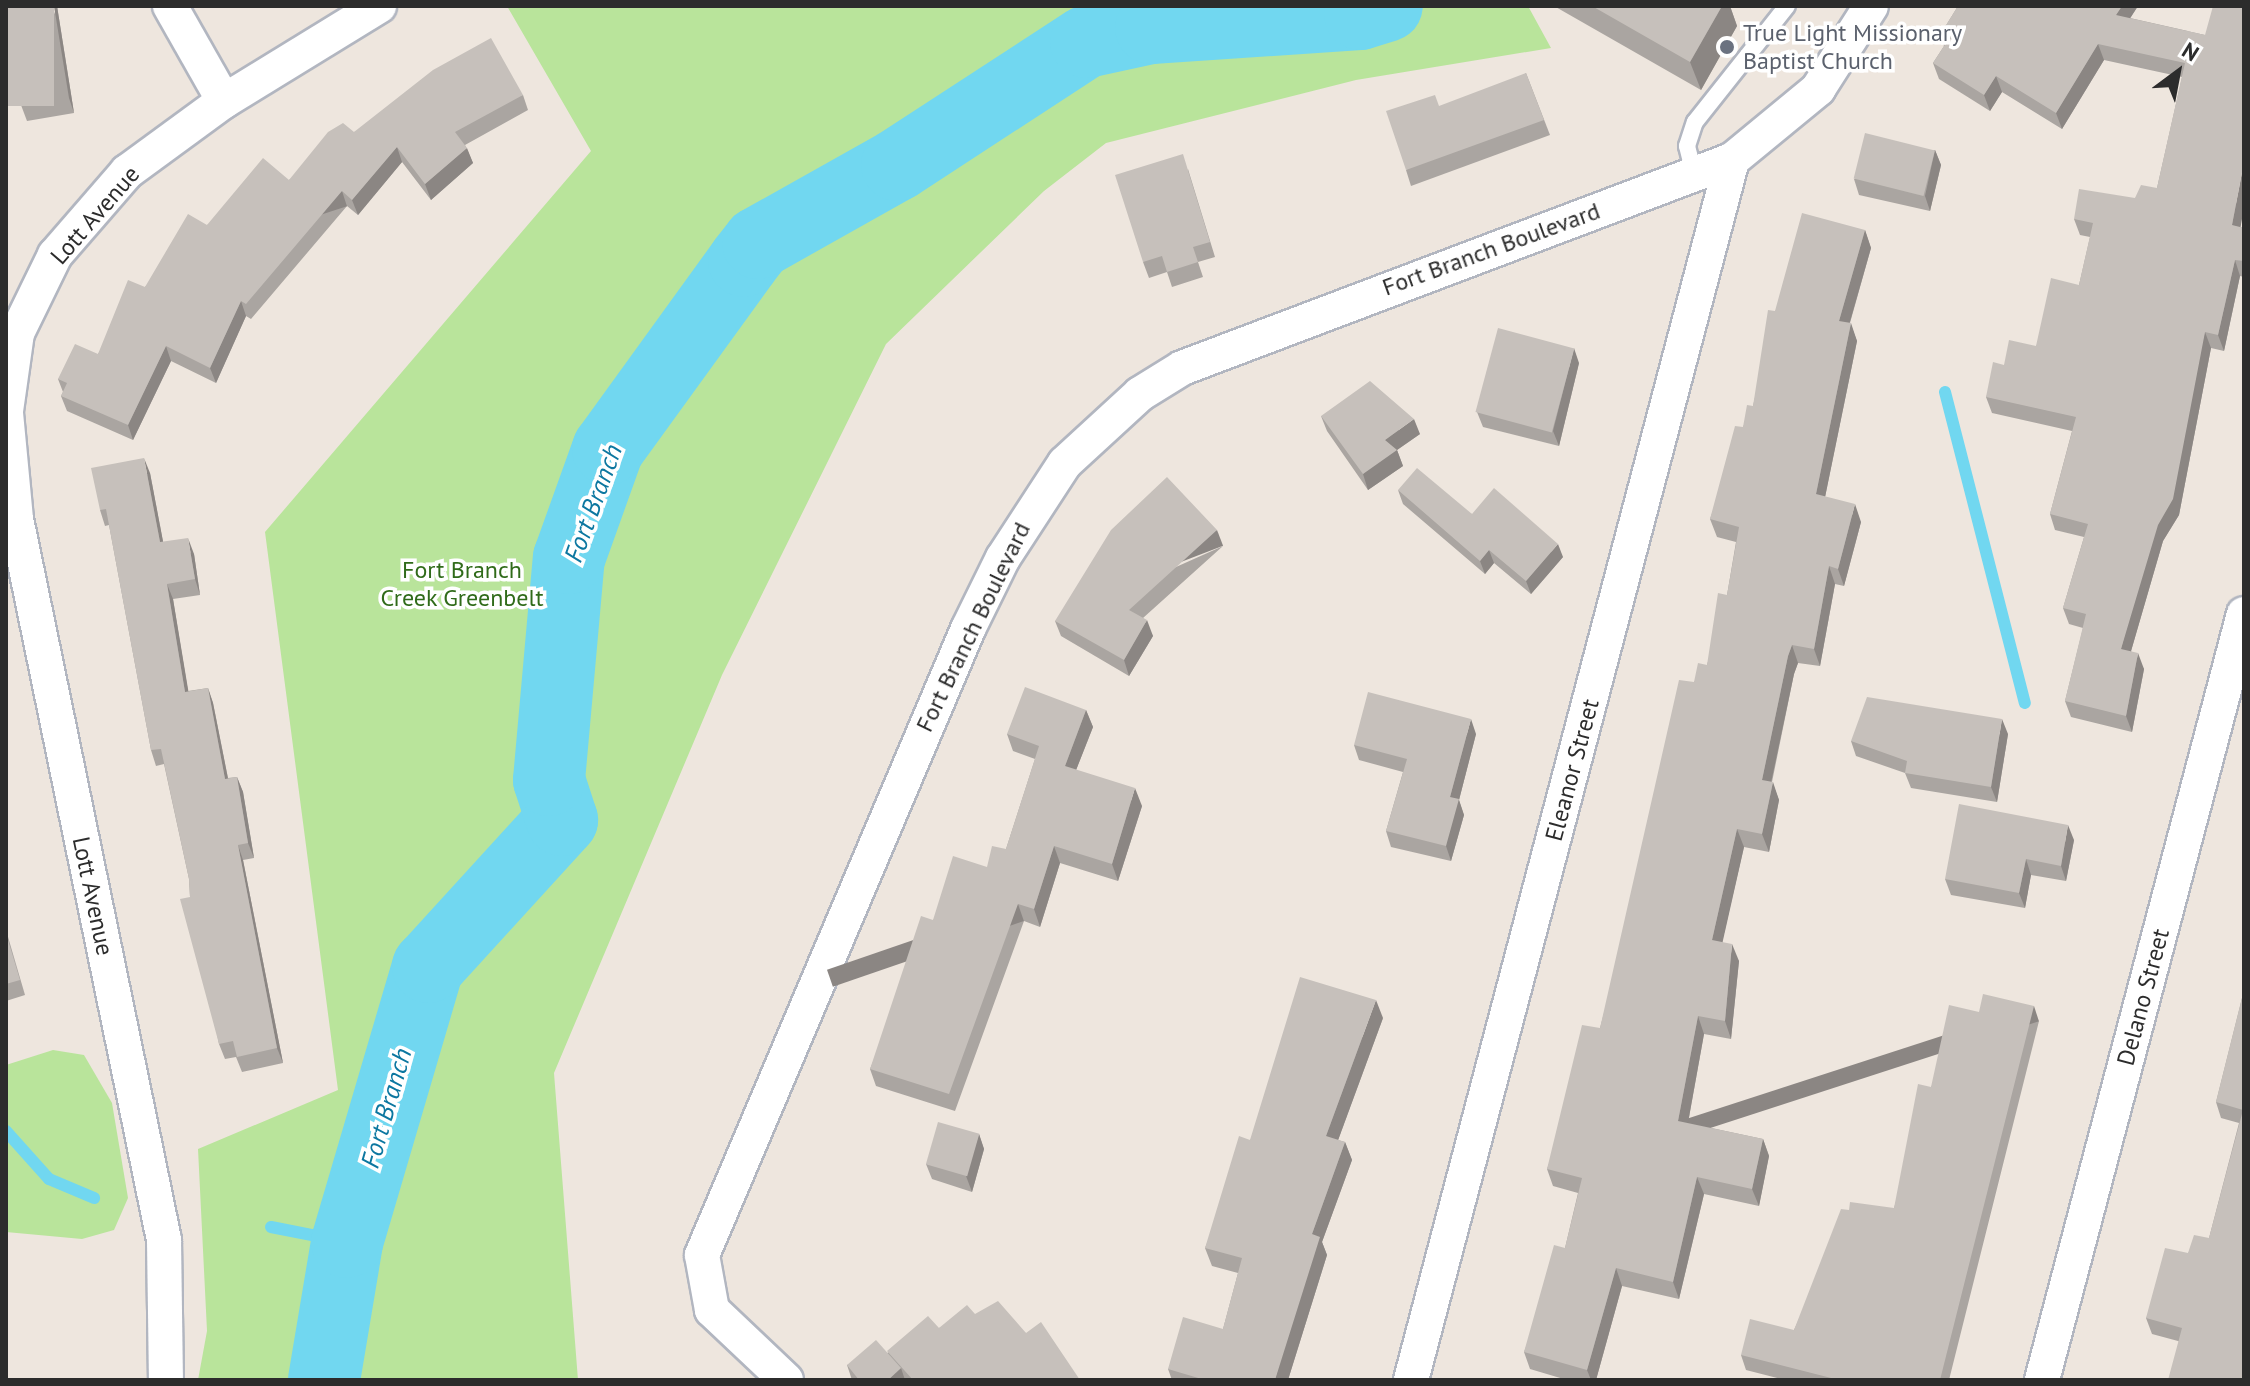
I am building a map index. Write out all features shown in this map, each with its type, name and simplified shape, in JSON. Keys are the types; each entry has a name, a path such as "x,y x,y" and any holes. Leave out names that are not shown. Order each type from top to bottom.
{"street":[{"path":"170,6 224,101"},
{"name":"Lott Avenue","path":"166,1380 164,1240 16,519 6,412 17,333 55,255 127,172 224,101 379,6"},
{"name":"Fort Branch Boulevard","path":"786,1380 712,1310 701,1278 708,1236 916,743 1003,558 1065,463 1140,394 1182,368 1732,160 1818,89 1861,9"},
{"name":"Eleanor Street","path":"1411,1380 1732,160"},
{"name":"Delano Street","path":"2042,1380 2244,614"}],"lane":[{"path":"1694,174 1687,146 1695,122 1787,6"}],"green space":[{"name":"Fort Branch Creek Greenbelt","path":"507,6 1528,6 1551,48 1356,80 1106,143 1044,191 886,344 722,675 554,1073 578,1380 198,1380 207,1331 198,1149 338,1090 265,532 591,151"},
{"path":"53,1050 84,1055 112,1103 128,1198 114,1230 82,1239 6,1232 6,1065"}],"building":[{"path":"6,6 54,6 54,106 6,106"},
{"path":"1592,6 1722,6 1690,62"},
{"path":"1958,6 2122,6 2116,15 2205,35 2213,6 2244,6 2244,162 2232,225 2244,228 2244,261 2235,260 2218,335 2205,332 2173,499 2158,525 2121,649 2138,653 2126,716 2065,701 2086,614 2063,608 2088,524 2050,514 2076,417 1986,397 1993,362 2004,365 2009,340 2036,346 2051,278 2079,285 2093,223 2074,219 2079,189 2135,198 2141,185 2157,188 2185,63 2098,44 2056,113 1996,76 1984,95 1933,63 1948,40 1940,35"},
{"path":"491,38 523,95 455,132 467,148 425,184 397,147 352,200 342,191 246,304 241,301 210,368 166,346 128,425 61,396 67,383 58,379 75,344 98,354 128,280 145,287 188,214 207,225 263,158 289,180 328,132 343,123 354,132 433,70"},
{"path":"1526,73 1544,120 1406,170 1386,111 1435,95 1439,106"},
{"path":"1865,133 1935,150 1923,196 1854,179"},
{"path":"1183,154 1210,242 1193,247 1198,262 1167,272 1162,256 1143,262 1115,175"},
{"path":"1802,213 1865,230 1839,321 1851,323 1816,494 1855,504 1838,569 1829,566 1814,649 1792,645 1788,656 1762,780 1773,782 1762,834 1737,829 1712,940 1732,944 1725,1021 1698,1016 1678,1121 1763,1139 1752,1189 1697,1177 1673,1282 1616,1268 1587,1370 1524,1352 1554,1245 1565,1248 1582,1178 1547,1169 1582,1025 1600,1028 1679,680 1694,682 1698,663 1707,665 1718,593 1727,595 1739,527 1710,519 1735,426 1743,427 1747,405 1753,406 1768,310 1775,311"},
{"path":"1498,328 1574,348 1552,432 1475,412"},
{"path":"1370,381 1414,419 1385,440 1397,450 1363,474 1321,416"},
{"path":"144,458 160,542 188,538 195,579 167,584 185,692 208,688 225,779 237,777 248,843 238,845 277,1048 237,1057 233,1041 219,1044 180,899 190,897 189,879 161,749 151,750 106,509 100,510 91,468"},
{"path":"1417,468 1472,514 1494,488 1558,544 1526,581 1489,550 1480,561 1398,490"},
{"path":"1167,477 1217,530 1129,610 1147,620 1124,660 1055,621 1111,530"},
{"path":"1025,687 1086,710 1065,766 1135,788 1112,864 1054,846 1034,909 1018,904 949,1094 870,1069 921,916 933,920 953,856 987,867 992,846 1006,849 1039,746 1007,734"},
{"path":"1368,692 1471,719 1450,797 1459,799 1446,846 1386,831 1407,759 1354,745"},
{"path":"1867,697 2002,719 1991,787 1905,773 1907,761 1851,741"},
{"path":"1959,804 2068,825 2061,866 2026,859 2019,893 1945,879"},
{"path":"6,933 20,980 6,984"},
{"path":"1300,977 1376,1000 1326,1136 1345,1142 1312,1234 1320,1237 1275,1380 1205,1380 1168,1369 1183,1317 1223,1329 1242,1258 1205,1248 1239,1136 1250,1140"},
{"path":"2244,990 2244,1380 2168,1380 2182,1328 2146,1318 2165,1248 2188,1253 2194,1235 2209,1238 2243,1110 2216,1102"},
{"path":"1983,994 2034,1006 1940,1380 1839,1380 1741,1355 1750,1319 1794,1330 1841,1209 1849,1210 1850,1202 1894,1208 1918,1084 1931,1087 1949,1005 1979,1012"},
{"path":"938,1122 979,1134 967,1176 926,1164"},
{"path":"998,1301 1026,1333 1041,1322 1080,1380 913,1380 887,1351 928,1316 939,1328 967,1305 975,1314"},
{"path":"876,1340 901,1368 888,1380 859,1380 847,1365"}],"waterway":[{"name":"Fort Branch","path":"324,1380 347,1242 428,967 562,820 549,780 569,558 608,449 744,261 758,243 897,165 1086,42 1151,28 1360,14 1387,6"},
{"path":"1945,392 2025,703"},
{"path":"6,1131 49,1179 94,1198"},
{"path":"271,1227 347,1242"}],"place":[{"name":"True Light Missionary Baptist Church","path":"1727,47"}]}
